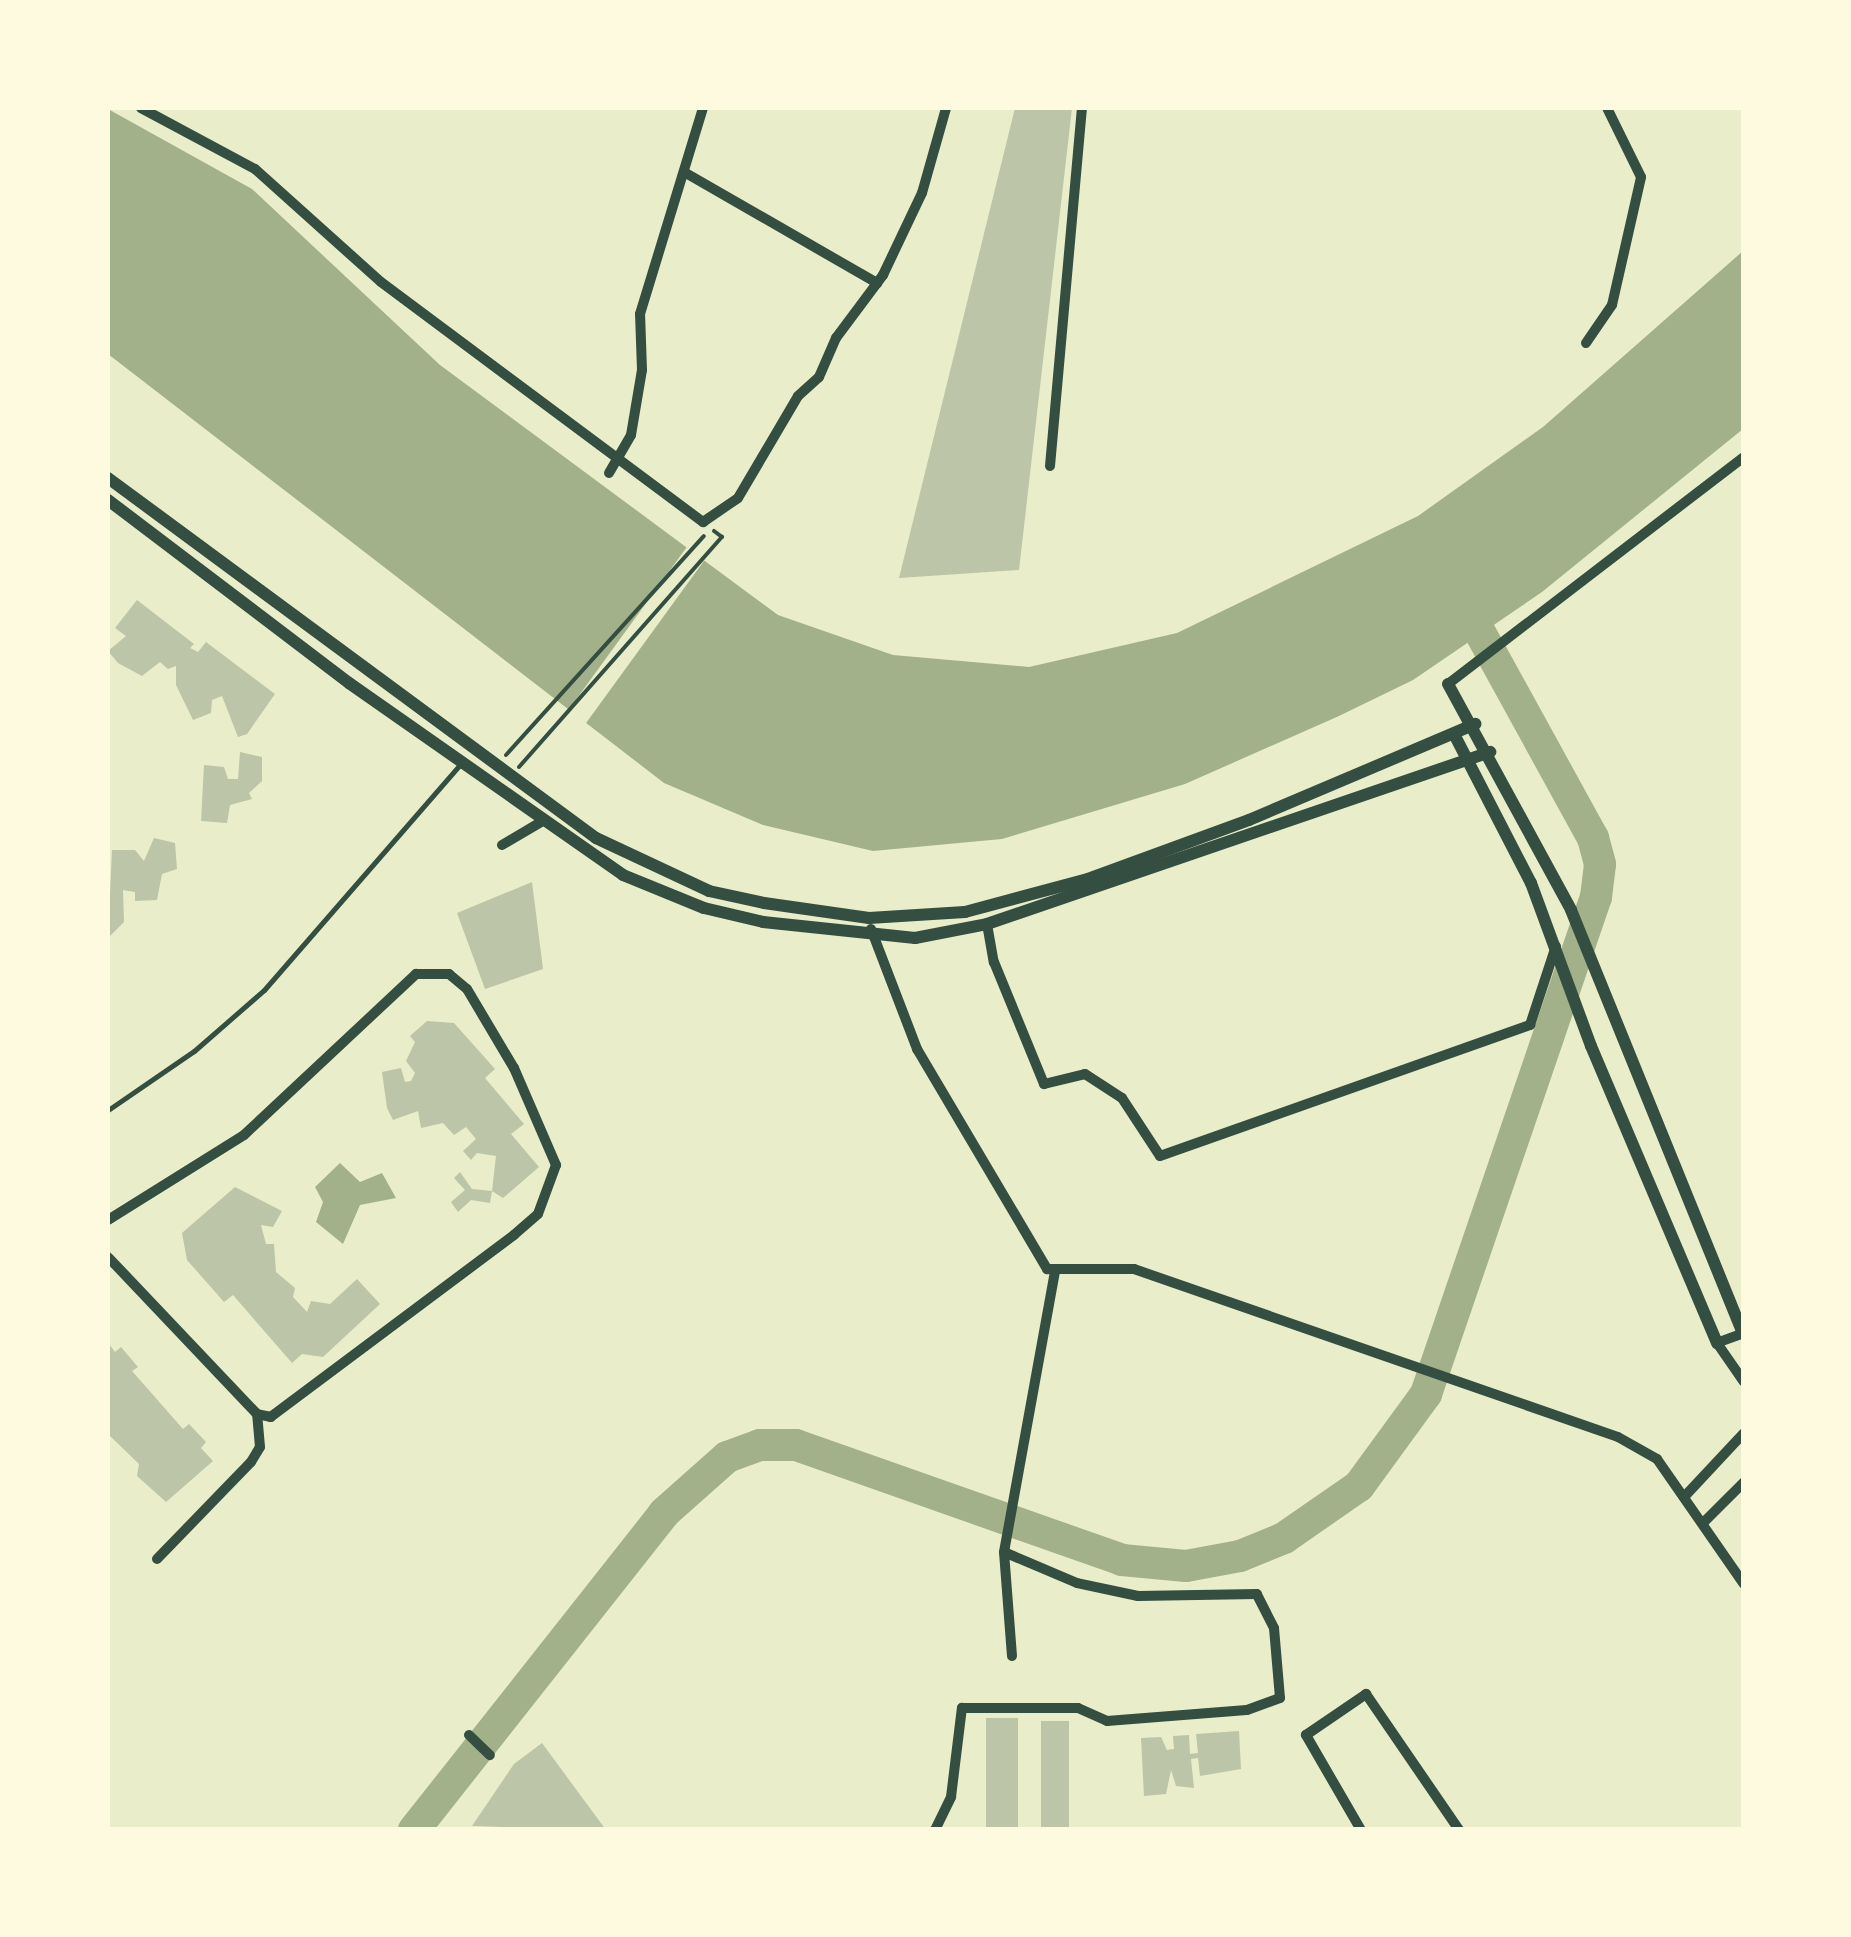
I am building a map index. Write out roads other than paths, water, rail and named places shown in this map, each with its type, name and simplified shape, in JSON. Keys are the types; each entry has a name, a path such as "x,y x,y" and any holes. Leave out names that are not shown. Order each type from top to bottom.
{"street":[{"path":"141,108 255,169 381,282 612,467 707,525 738,498 764,462 771,437 819,377 836,338 878,283 922,192 946,108"},
{"path":"612,467 631,434 637,402 640,314 703,108"},
{"path":"1050,466 1082,108"},
{"path":"1586,342 1612,305 1641,177 1607,108"},
{"path":"684,172 878,283"},
{"path":"1717,1343 1743,1333 1617,1024 1570,910 1475,724 1448,684 1744,457"},
{"path":"108,478 514,772 559,812 640,863 708,890 869,918 966,912 1088,879 1332,789 1475,724"},
{"path":"108,500 540,822 623,875 704,908 873,937 916,938 986,924 1490,752"},
{"path":"1454,734 1556,945 1590,1046 1717,1343 1744,1382"},
{"path":"502,845 540,822"},
{"path":"869,918 917,1049 1039,1262 1055,1270 1123,1266 1423,1366 1638,1446 1686,1496 1744,1584"},
{"path":"986,924 994,962 1044,1084 1084,1074 1122,1098 1160,1156 1530,1025 1556,945"},
{"path":"108,1220 244,1135 409,979 449,974 467,989 551,1146 552,1190 514,1234 284,1412 257,1414"},
{"path":"108,1257 257,1414 260,1447 251,1462 157,1559"},
{"path":"1012,1656 1005,1546 1055,1270"},
{"path":"1686,1496 1744,1433"},
{"path":"1704,1522 1744,1482"},
{"path":"935,1830 951,1798 962,1708 1078,1708 1107,1721 1247,1710 1280,1698 1274,1628 1257,1594 1138,1596 1078,1582 1005,1546"},
{"path":"1361,1830 1306,1734 1366,1694 1459,1830"},
{"path":"468,1734 490,1756"}],"lane":[{"path":"108,1110 194,1051 264,990 461,763"}],"waterway":[{"path":"414,1830 664,1513 727,1457 760,1445 796,1445 1122,1560 1186,1566 1240,1556 1284,1538 1359,1486 1426,1394 1596,897 1600,864 1593,838 1460,596"}]}
